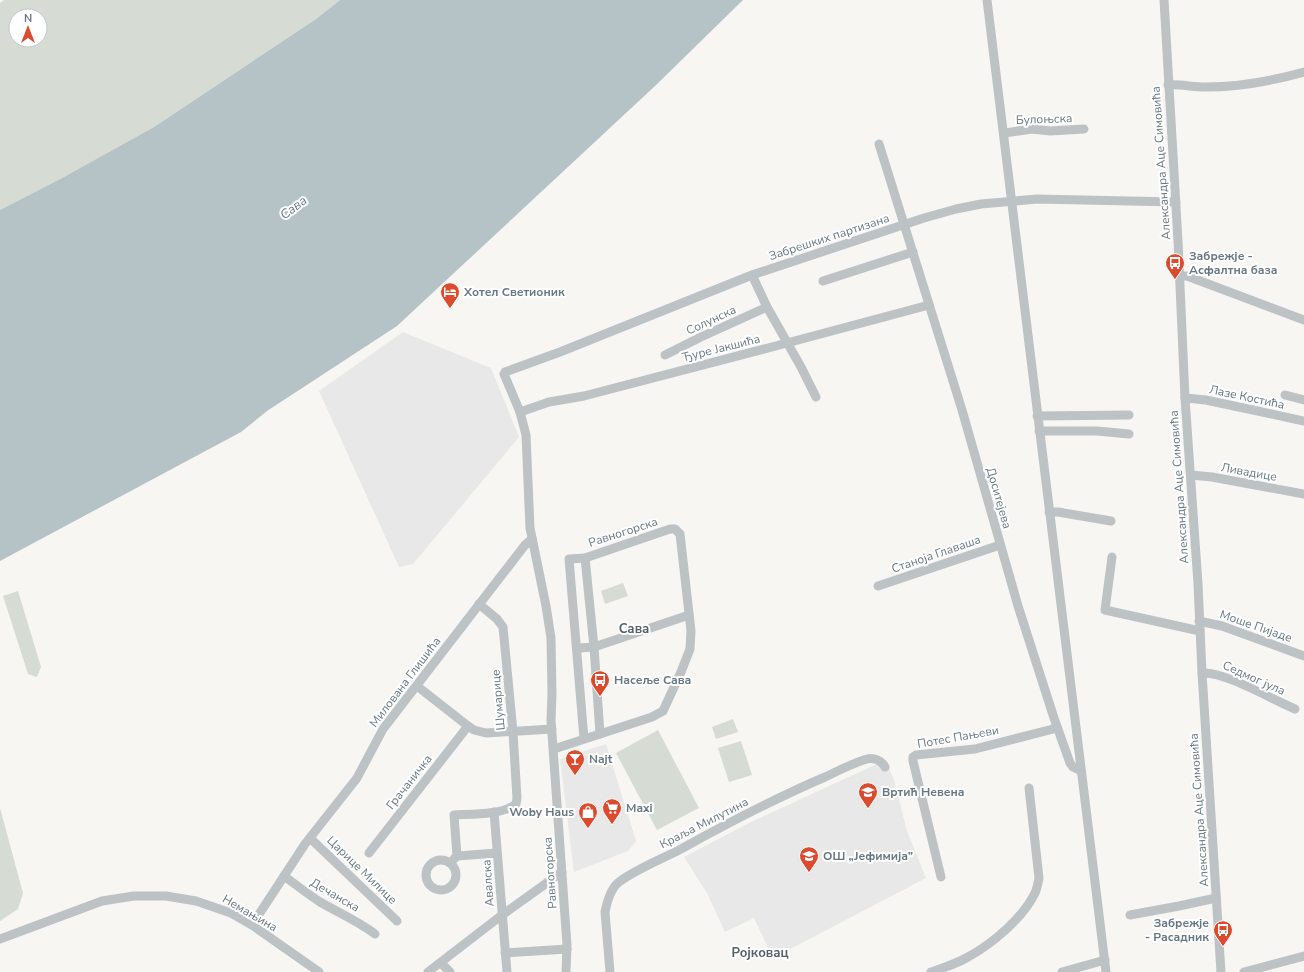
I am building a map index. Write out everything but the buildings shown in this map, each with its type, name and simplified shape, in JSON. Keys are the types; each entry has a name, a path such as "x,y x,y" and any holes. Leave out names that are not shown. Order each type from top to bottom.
{"street":[{"path":"988,0 1005,133 1037,416 1106,972"},
{"name":"Александра Аце Симовића","path":"1164,0 1180,276 1185,398 1221,972"},
{"path":"1168,85 1223,87 1270,80 1304,72"},
{"name":"Булоњска","path":"1005,133 1032,129 1050,131 1084,130"},
{"name":"Доситејева","path":"879,144 962,410 1000,545 1057,728 1070,763 1081,772"},
{"name":"Забрешких партизана","path":"505,372 560,352 752,275 956,209 981,204 1012,201 1065,199 1176,202"},
{"path":"823,281 913,252"},
{"path":"752,275 767,307 816,397"},
{"path":"1180,276 1187,276 1304,320"},
{"name":"Ђуре Јакшића","path":"520,412 549,402 584,396 928,305"},
{"name":"Солунска","path":"665,355 767,307"},
{"name":"Равногорска","path":"505,372 504,374 520,412 526,435 529,517 551,638 552,729 567,949 566,972"},
{"name":"Лазе Костића","path":"1285,395 1304,400"},
{"name":"Лазе Костића","path":"1185,398 1206,400 1304,421"},
{"path":"1037,416 1129,415"},
{"path":"1039,431 1091,431 1129,434"},
{"name":"Ливадице","path":"1190,475 1212,477 1304,494"},
{"path":"1049,512 1058,512 1111,521"},
{"name":"Равногорска","path":"554,749 657,715 663,711 682,672 690,649 691,631 680,534 675,529 670,529 585,558 569,559 578,648 584,739"},
{"name":"Милована Глишића","path":"252,925 310,838 356,778 382,729 417,686 525,545 532,539"},
{"name":"Станоја Главаша","path":"878,586 1000,545"},
{"name":"Моше Пијаде","path":"1112,557 1104,610 1199,626 1222,626 1304,656"},
{"name":"Равногорска","path":"585,558 594,646 600,734"},
{"name":"Шумарице","path":"479,604 497,619 503,627 513,732 517,798 516,804 506,809 494,812"},
{"path":"578,648 594,646 689,615"},
{"name":"Седмог јула","path":"1202,673 1211,673 1220,676 1256,690 1295,709"},
{"path":"417,686 474,730 486,733 552,729"},
{"name":"Грачаничка","path":"369,853 468,726"},
{"name":"Потес Пањеви","path":"941,877 913,757 916,755 975,749 1057,728"},
{"name":"Краља Милутина","path":"610,972 605,912 607,902 618,883 647,865 743,816 867,758 878,760 883,763 885,767"},
{"path":"931,972 959,961 982,948 997,937 1016,919 1036,892 1039,878 1029,788"},
{"path":"451,864 457,856 454,815 494,812"},
{"name":"Авалска","path":"494,812 507,972"},
{"name":"Царице Милице","path":"310,838 397,921"},
{"path":"457,856 497,853"},
{"path":"428,972 502,915 562,872"},
{"name":"Дечанска","path":"284,876 321,902 353,919 375,934"},
{"name":"Немањина","path":"0,939 86,906 110,899 134,896 166,896 196,901 231,913 252,925 319,972"},
{"path":"1130,915 1216,898"},
{"path":"505,953 567,949"},
{"path":"1244,972 1304,956"},
{"path":"1062,972 1104,960"},
{"path":"440,963 450,972"}],"shaded area":[{"path":"4,0 340,0 316,19 154,127 62,178 0,210 0,3"},
{"path":"403,332 491,368 519,437 413,564 399,567 319,391"},
{"path":"623,583 628,596 605,604 601,591"},
{"path":"18,591 41,667 37,677 28,674 3,596"},
{"path":"733,719 738,732 716,739 712,727"},
{"path":"658,730 699,808 657,830 616,753"},
{"path":"741,741 752,775 729,782 718,748"},
{"path":"606,744 636,841 628,851 574,872 560,759"},
{"name":"ОШ „Јефимија”","path":"877,764 888,766 894,780 907,831 926,878 773,958 754,918 725,932 707,893 684,857 749,823"},
{"path":"0,808 23,893 18,909 0,921"}],"water":[{"path":"340,0 743,0 655,86 397,326 267,411 241,432 0,561 0,210 62,178 154,127 316,19"}],"place":[{"name":"Забрежје - Асфалтна база","path":"1175,280"},
{"name":"Хотел Светионик","path":"450,309"},
{"name":"Насеље Сава","path":"600,697"},
{"name":"Najt","path":"575,776"},
{"name":"Вртић Невена","path":"868,809"},
{"name":"Maxi","path":"612,825"},
{"name":"Woby Haus","path":"588,829"},
{"name":"ОШ „Јефимија”","path":"809,873"},
{"name":"Забрежје - Расадник","path":"1223,947"}],"district":[{"name":"Сава","path":"634,628"},
{"name":"Ројковац","path":"760,952"}]}
